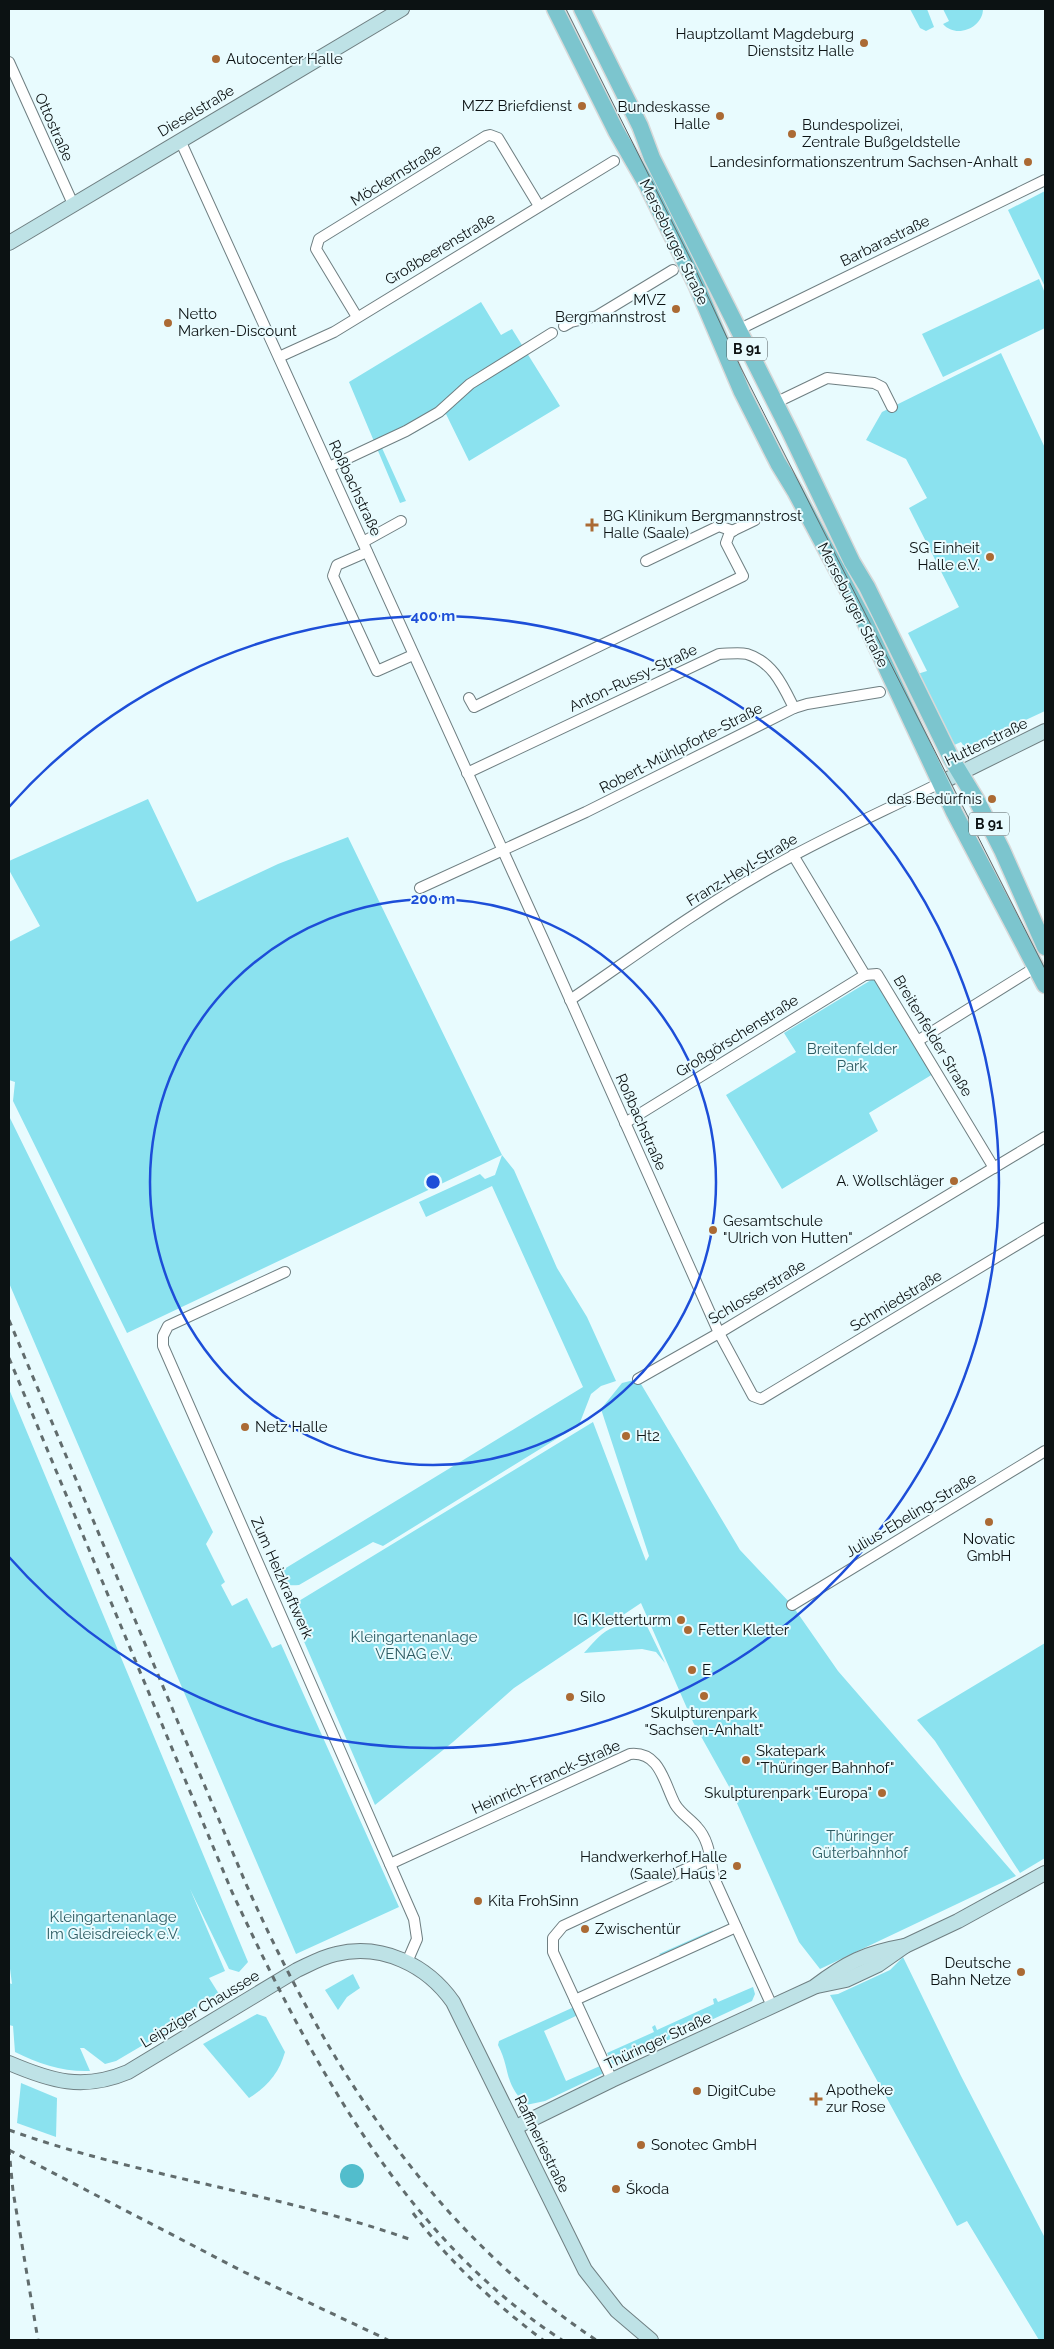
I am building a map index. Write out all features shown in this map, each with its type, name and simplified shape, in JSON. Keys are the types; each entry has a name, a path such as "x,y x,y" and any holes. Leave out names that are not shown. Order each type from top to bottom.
{"main road":[{"name":"Merseburger Straße","path":"555,9 616,131 647,185 696,284 742,392 778,464 799,499 865,622 940,783 993,888 1013,920 1045,985"},
{"name":"Merseburger Straße","path":"582,9 640,126 652,158 775,403 843,544 1002,850 1045,947"}],"street":[{"name":"Dieselstraße","path":"9,243 402,9"},
{"name":"Ottostraße","path":"9,62 73,204"},
{"name":"Möckernstraße","path":"357,317 316,249 319,240 486,136 490,135 498,138 539,206"},
{"name":"Roßbachstraße","path":"180,140 570,1000 718,1333 753,1396 762,1399"},
{"name":"Großbeerenstraße","path":"279,357 334,332 614,161"},
{"name":"Barbarastraße","path":"738,330 1045,180"},
{"path":"564,326 571,322 597,316 673,270"},
{"path":"328,467 406,431 439,412 470,384 552,333"},
{"path":"775,403 827,378 874,383 882,387 892,407"},
{"path":"469,698 474,708 588,648 742,576 726,543 730,532 755,520"},
{"path":"401,521 338,565 333,576 377,671 413,655"},
{"path":"646,561 719,526 733,531"},
{"name":"Anton-Russy-Straße","path":"467,773 719,654 746,654 768,666 780,679 794,708"},
{"name":"Robert-Mühlpforte-Straße","path":"501,850 586,812 794,708 807,704 880,692"},
{"name":"Huttenstraße","path":"940,783 1045,732"},
{"name":"Franz-Heyl-Straße","path":"570,1000 730,892 793,855 940,783"},
{"path":"420,888 501,850"},
{"path":"793,855 865,975"},
{"path":"919,1040 1036,967"},
{"name":"Breitenfelder Straße","path":"865,975 877,974 919,1040 994,1168"},
{"name":"Großgörschenstraße","path":"625,1123 865,975"},
{"name":"Schlosserstraße","path":"638,1379 1045,1137"},
{"name":"Schmiedstraße","path":"762,1399 1045,1228"},
{"name":"Zum Heizkraftwerk","path":"285,1272 168,1326 163,1336 163,1346 417,1928 415,1945 407,1962"},
{"name":"Julius-Ebeling-Straße","path":"792,1605 1045,1450"},
{"name":"Heinrich-Franck-Straße","path":"390,1864 630,1754 640,1753 652,1758 656,1763 676,1806 697,1827 712,1859 714,1878 772,2006"},
{"path":"612,2080 554,1952 553,1938 557,1931 579,1918 703,1861 712,1859"},
{"name":"Thüringer Straße","path":"516,2127 612,2080 814,1987 839,1968 872,1953 905,1946 967,1916 1045,1873"},
{"path":"575,2000 736,1927"},
{"name":"Leipziger Chaussee","path":"9,2063 60,2082 78,2083 108,2080 133,2069 297,1970 321,1958 361,1951 391,1955 407,1962"},
{"name":"Raffineriestraße","path":"407,1962 435,1981 453,2002 585,2270 617,2311 650,2340"}],"green space":[{"path":"910,9 927,9 934,27 926,31 920,28"},
{"path":"943,9 983,9 982,16 974,26 961,31 955,31 943,24 949,21"},
{"path":"1045,191 1045,287 1008,210"},
{"path":"1039,279 1045,293 1045,328 943,377 922,334"},
{"path":"481,302 501,335 512,329 560,406 469,461 446,414 416,432 382,448 406,501 400,503 349,382"},
{"name":"SG Einheit Halle e.V.","path":"1001,353 1045,448 1045,711 965,748 961,742 952,746 914,675 927,671 908,633 959,607 909,508 927,498 906,459 866,440 882,412"},
{"path":"148,799 197,902 278,864 348,837 502,1155 127,1333 13,1101 15,1082 9,1080 9,942 40,926 9,870 9,861"},
{"name":"Breitenfelder Park","path":"876,977 933,1074 869,1113 878,1131 782,1189 726,1095 796,1052 784,1033"},
{"path":"9,1116 213,1532 206,1544 225,1582 221,1585 232,1606 247,1598 272,1648 281,1644 399,1907 296,1954 9,1283"},
{"path":"502,1155 514,1170 557,1268 587,1317 616,1381 601,1386 591,1394 579,1425 383,1546 373,1542 299,1585 285,1584 276,1574 583,1387 492,1186 426,1217 419,1202 480,1174 485,1179 495,1175"},
{"path":"638,1379 740,1550 792,1605 838,1671 1016,1876 820,1969 799,1942 732,1792 693,1722 641,1603 514,1688 453,1742 375,1805 289,1607 593,1422 646,1561 649,1556 601,1409 622,1383"},
{"name":"Kleingartenanlage Im Gleisdreieck e.V.","path":"9,1389 248,1962 239,1972 229,1969 190,1889 225,1971 209,1978 219,1994 182,2018 184,2021 116,2061 105,2064 84,2048 80,2048 90,2071 70,2070 51,2066 15,2052 13,2026 9,2025 9,1983 12,1984 9,1961"},
{"path":"642,1620 645,1622 665,1663 656,1652 642,1649 584,1653 606,1631"},
{"path":"1045,1643 1045,1858 1020,1873 935,1741 917,1720"},
{"path":"713,1930 712,1933 662,1956 659,1954"},
{"path":"903,1957 961,2076 1045,2238 1045,2340 1039,2340 967,2221 957,2226 830,1995 838,1994 890,1970"},
{"path":"353,1974 360,1988 347,1997 338,2010 325,1990"},
{"path":"753,1987 755,1994 752,2001 637,2056 616,2065 612,2063 607,2053 654,2032 652,2027 655,2025 657,2030 714,2004 713,1999 716,1998 718,2002"},
{"path":"574,2007 578,2015 544,2031 566,2081 600,2066 604,2073 545,2101 526,2105 510,2082 498,2045 499,2041"},
{"path":"257,2014 266,2017 285,2052 276,2073 262,2089 249,2098 203,2044"},
{"path":"21,2083 57,2098 56,2137 17,2123"}],"shaded area":[{"path":"352,2164 361,2167 364,2176 361,2185 352,2188 343,2185 340,2176 343,2167"}],"tram line":[{"path":"566,9 691,260 741,368 1045,969"}],"railway":[{"path":"9,1320 246,1884 277,1950 311,2015 348,2078 389,2138 433,2194 483,2247 537,2296 596,2340"},
{"path":"9,1358 232,1892 294,2018 329,2080 367,2140 408,2197 454,2250 505,2298 562,2340"},
{"path":"9,2130 108,2160 310,2209 409,2239"},
{"path":"9,2149 13,2191 38,2340"},
{"path":"9,2150 244,2272 388,2340"},
{"path":"413,2213 457,2265 490,2297 543,2340"}],"place":[{"name":"Hauptzollamt Magdeburg Dienstsitz Halle","path":"864,43"},
{"name":"Autocenter Halle","path":"216,59"},
{"name":"MZZ Briefdienst","path":"582,106"},
{"name":"Bundeskasse Halle","path":"720,116"},
{"name":"Bundespolizei, Zentrale Bußgeldstelle","path":"792,134"},
{"name":"Landesinformationszentrum Sachsen-Anhalt","path":"1028,162"},
{"name":"MVZ Bergmannstrost","path":"676,309"},
{"name":"Netto Marken-Discount","path":"168,323"},
{"name":"BG Klinikum Bergmannstrost Halle (Saale)","path":"592,525"},
{"name":"SG Einheit Halle e.V.","path":"990,557"},
{"name":"das Bedürfnis","path":"992,799"},
{"name":"A. Wollschläger","path":"954,1181"},
{"name":"Gesamtschule \"Ulrich von Hutten\"","path":"713,1230"},
{"name":"Netz Halle","path":"245,1427"},
{"name":"Ht2","path":"626,1436"},
{"name":"Novatic GmbH","path":"989,1522"},
{"name":"IG Kletterturm","path":"681,1620"},
{"name":"Fetter Kletter","path":"688,1630"},
{"name":"E","path":"692,1670"},
{"name":"Skulpturenpark \"Sachsen-Anhalt\"","path":"704,1696"},
{"name":"Silo","path":"570,1697"},
{"name":"Skatepark \"Thüringer Bahnhof\"","path":"746,1760"},
{"name":"Skulpturenpark \"Europa\"","path":"882,1793"},
{"name":"Handwerkerhof Halle (Saale) Haus 2","path":"737,1866"},
{"name":"Kita FrohSinn","path":"478,1901"},
{"name":"Zwischentür","path":"585,1929"},
{"name":"Deutsche Bahn Netze","path":"1021,1972"},
{"name":"DigitCube","path":"697,2091"},
{"name":"Apotheke zur Rose","path":"816,2099"},
{"name":"Sonotec GmbH","path":"641,2145"},
{"name":"Škoda","path":"616,2189"}],"park label":[{"name":"Kleingartenanlage VENAG e.V.","path":"414,1646"},
{"name":"Thüringer Güterbahnhof","path":"860,1844"}]}
